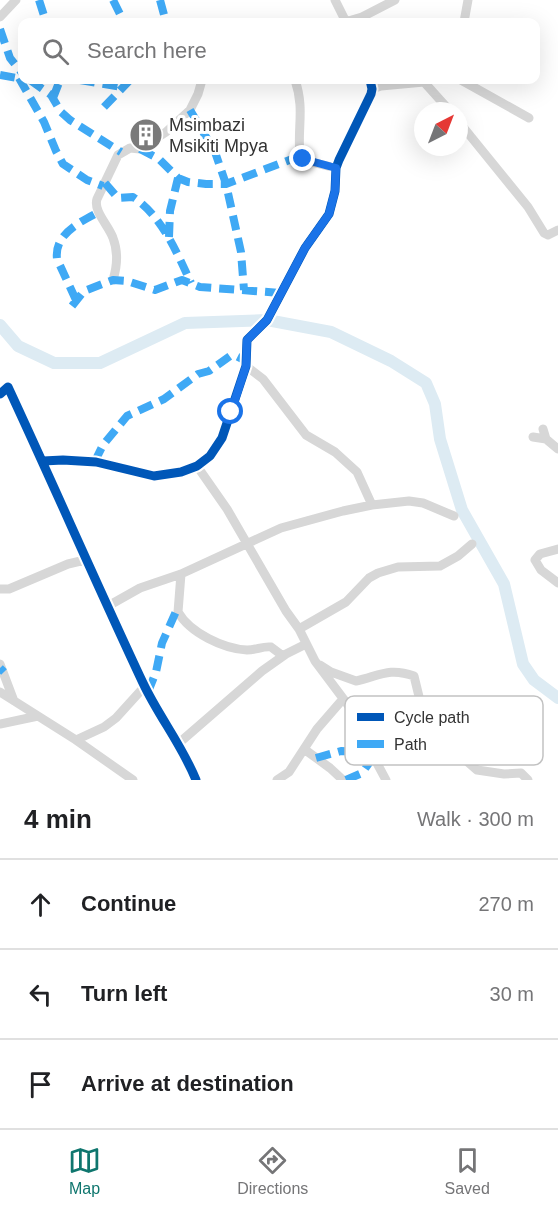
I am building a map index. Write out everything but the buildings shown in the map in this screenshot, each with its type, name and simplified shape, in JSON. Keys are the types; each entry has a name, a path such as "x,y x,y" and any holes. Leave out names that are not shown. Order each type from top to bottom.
{"street":[{"path":"0,17 16,0"},
{"path":"335,0 344,18"},
{"path":"359,18 395,0"},
{"path":"464,18 466,1"},
{"path":"113,280 116,250 114,239 96,206 97,199 118,155 130,148 140,148 166,132 190,110 200,84"},
{"path":"296,84 301,107 300,156 307,161 336,168"},
{"path":"43,461 96,462 154,476 181,472 197,466 214,452 222,438 246,366 247,340 267,320 305,248 331,209 336,168 371,85 399,84"},
{"path":"428,84 443,102"},
{"path":"468,84 529,118"},
{"path":"468,133 528,207 544,233 548,235 558,230"},
{"path":"246,366 263,379 306,435 335,452 357,472 372,505"},
{"path":"0,394 8,387 43,461 85,560 145,686 179,743 196,780"},
{"path":"543,429 546,439"},
{"path":"533,437 546,439 558,449"},
{"path":"197,466 227,509 286,611 299,628 315,662 345,702"},
{"path":"108,606 140,588 181,574 281,528 372,505 409,501 423,503 454,516"},
{"path":"299,628 346,603 369,578 378,573 398,567 440,566 458,556 472,544"},
{"path":"558,549 540,554 535,560 541,570 558,583"},
{"path":"1,593 68,564 85,560"},
{"path":"181,574 178,612 195,630 211,640 241,649 271,647 283,656"},
{"path":"179,743 256,675 283,656 306,644"},
{"path":"315,662 327,670 356,681 388,672 414,676 418,696"},
{"path":"0,664 14,701"},
{"path":"76,740 104,727 116,718 145,686"},
{"path":"0,692 76,740 133,780"},
{"path":"277,780 289,772 317,729 343,699"},
{"path":"0,724 38,716"},
{"path":"304,749 343,780"},
{"path":"378,765 386,780"},
{"path":"472,765 477,770 504,774 521,773 528,780"}],"waterway":[{"path":"0,325 18,346 54,363 100,363 185,323 267,320 331,332 391,361 426,383 435,404 440,439 462,510 504,584 523,664 534,680 558,698"}],"marked path":[{"path":"39,0 45,18"},
{"path":"113,0 122,18"},
{"path":"160,0 165,18"},
{"path":"0,29 10,58 18,68"},
{"path":"0,75 18,78"},
{"path":"22,84 44,122 63,164 87,180 103,186"},
{"path":"36,84 51,95 61,112 70,120 121,152"},
{"path":"53,98 58,84"},
{"path":"104,84 122,87"},
{"path":"104,107 126,84"},
{"path":"190,110 215,152 226,184 241,252 244,290"},
{"path":"140,149 159,159 178,178 188,182 206,184 226,184 300,156"},
{"path":"169,237 170,211 178,178"},
{"path":"105,183 118,198 133,197 152,214 168,236 191,283"},
{"path":"76,300 57,259 57,250 70,230 99,212"},
{"path":"72,306 84,291 113,280 127,281 155,290 182,280 200,287 281,293"},
{"path":"96,462 103,445 127,416 164,399 198,374 209,371 230,356 246,361"},
{"path":"148,692 156,672 162,643 178,607"},
{"path":"0,668 4,672"},
{"path":"316,758 345,751"},
{"path":"346,780 362,773 368,765"}],"cycle path":[{"path":"43,461 96,462 154,476 181,472 197,466 210,456 222,438 246,366 247,340 267,320 305,248 329,214 335,191 336,168 371,94 371,84"},
{"path":"0,394 8,387 143,683 196,780"}],"place":[{"name":"Msimbazi Msikiti Mpya","path":"146,135"}],"route":[{"path":"231,412 246,366 247,340 267,320 305,248 331,209 336,168 303,159"}]}
